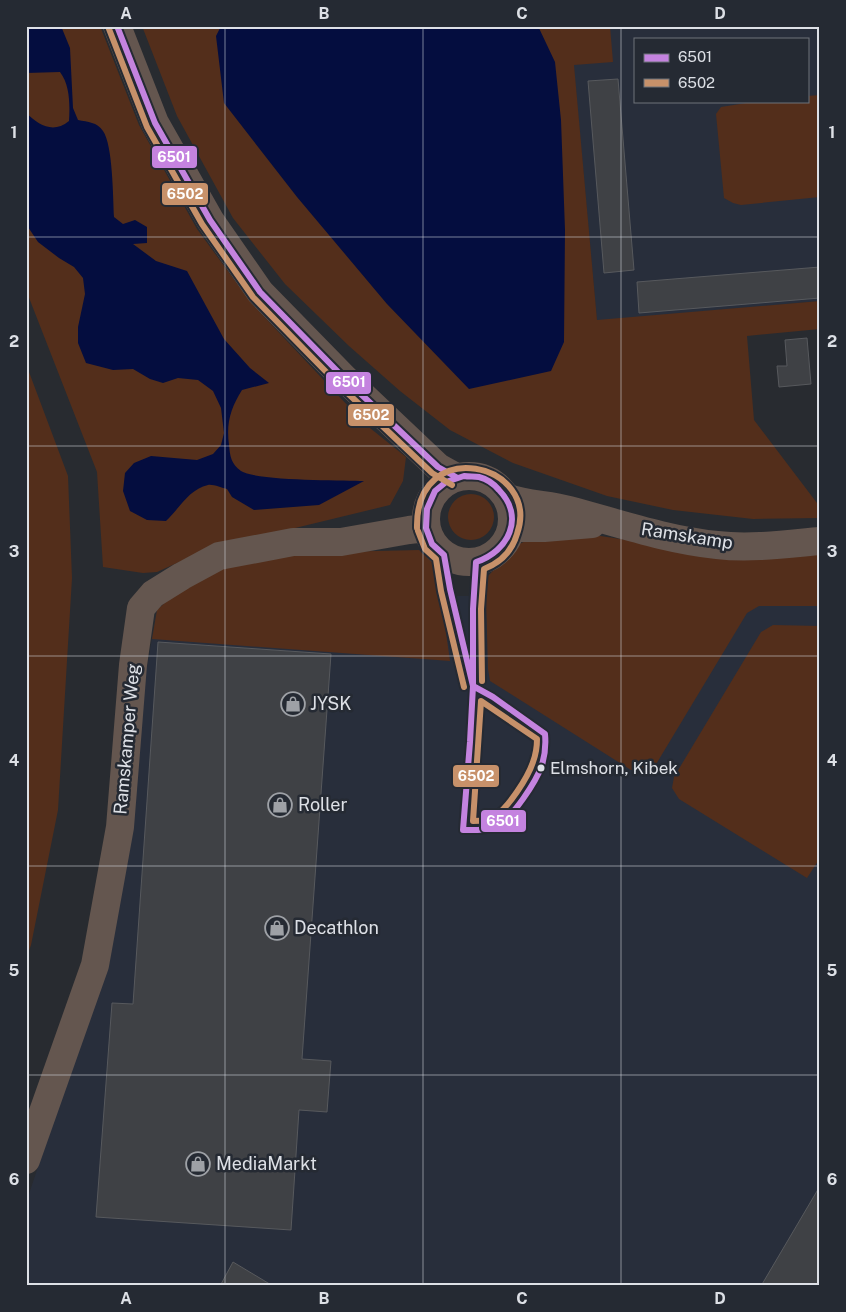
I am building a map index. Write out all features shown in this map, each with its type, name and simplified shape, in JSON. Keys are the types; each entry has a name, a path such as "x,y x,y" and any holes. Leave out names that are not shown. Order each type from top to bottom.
{"street":[{"path":"117,26 155,123 210,220 260,292 345,379 438,467 456,477"},
{"name":"Ramskamp","path":"456,477 470,475 484,478 497,486 506,497 522,503 567,509 668,537 718,546 776,545 820,541"},
{"path":"456,477 441,484 431,497 425,512 426,528 432,544 444,555 460,562 476,562 492,556 505,544 512,528 512,512 506,497"},
{"name":"Ramskamp","path":"512,528 544,528 614,523"},
{"name":"Ramskamper Weg","path":"26,1160 96,965 120,827 133,665 141,608 153,594 219,556 293,542 341,542 426,528"}],"shaded area":[{"path":"26,26 100,26 139,125 197,229 252,304 365,424 406,457 403,481 390,505 291,529 226,541 157,572 143,573 103,567 97,472 26,290"},
{"path":"26,26 61,26 70,48 73,108 78,120 92,123 103,131 109,148 114,217 123,224 135,220 147,227 147,243 133,244 156,261 187,271 224,339 250,368 269,383 242,390 232,409 228,437 231,456 235,466 241,471 263,477 364,481 319,505 254,510 232,497 227,489 208,485 201,487 190,495 166,521 147,520 130,511 123,491 125,473 134,463 151,456 197,460 213,454 221,445 224,433 221,408 213,391 198,380 178,378 163,383 150,379 133,369 113,370 86,363 78,343 78,327 85,294 83,278 74,267 38,242 26,224 26,113 46,126 57,127 63,125 69,121 69,95 66,83 60,72 26,73"},
{"path":"142,26 610,26 613,62 574,65 597,320 820,301 820,329 747,336 754,420 820,507 820,518 753,519 673,510 607,496 513,463 450,430 400,391 349,346 285,284 233,218 177,116"},
{"path":"221,26 538,26 555,62 561,120 565,230 564,342 551,371 469,389 387,304 297,197 224,103 216,36"},
{"path":"570,26 820,26 820,301 597,321"},
{"path":"820,95 820,197 741,205 724,198 716,114 721,107 753,102 808,102 808,96"},
{"path":"26,364 68,476 72,578 58,810 31,945 26,959"},
{"path":"476,494 480,495 490,504 493,508 493,526 484,536 476,540 466,540 458,536 449,526 448,512 452,504 462,495"},
{"path":"587,534 634,541 820,554 820,606 759,606 747,613 655,766 645,771 631,770 490,681 486,599 481,596 486,578 519,544 535,537"},
{"path":"634,541 820,554 820,1286 26,1286 26,1203 83,1032 157,610 419,550 431,560 438,575 442,596 481,596 486,578 519,544"},
{"path":"419,550 431,560 438,575 450,661 152,639 157,610 183,586 222,567 292,553"},
{"path":"773,625 820,626 820,858 807,878 679,799 672,788 674,777 761,632"}],"building":[{"path":"618,79 634,270 604,273 588,81"},
{"path":"820,267 820,298 639,313 637,282"},
{"path":"807,338 811,384 779,387 777,366 787,366 785,340"},
{"path":"158,642 331,654 302,1059 331,1061 327,1112 299,1110 291,1230 96,1217 112,1003 133,1004"},
{"path":"820,1186 820,1286 761,1286"},
{"path":"233,1262 273,1286 220,1286"}],"transit line":[{"name":"6501","path":"117,26 155,123 210,220 260,292 345,379 438,467 456,477"},
{"name":"6502","path":"109,29 147,127 202,224 253,297 339,385 432,473 452,485"},
{"name":"6502","path":"417,528 422,498 435,479 454,469 476,469 496,476 512,490 520,509 515,540 505,556 484,569 481,609 482,681"},
{"name":"6501","path":"464,476 482,478 495,486 507,500 512,522 505,542 488,557 476,562 473,609 473,686 444,555 432,544 426,528 427,509 435,491 446,482 464,476"},
{"name":"6502","path":"418,531 425,549 436,559 441,591 464,687"},
{"name":"6501","path":"473,686 493,697 545,734 545,754 539,772 529,789 504,821 494,827 481,830 463,830 473,686"},
{"name":"6502","path":"481,701 537,739 537,745 536,753 527,776 506,806 493,818 473,821 481,701"}],"place":[{"name":"JYSK","path":"293,704"},
{"name":"Elmshorn, Kibek","path":"541,768"},
{"name":"Roller","path":"280,805"},
{"name":"Decathlon","path":"277,928"},
{"name":"MediaMarkt","path":"198,1164"}]}
